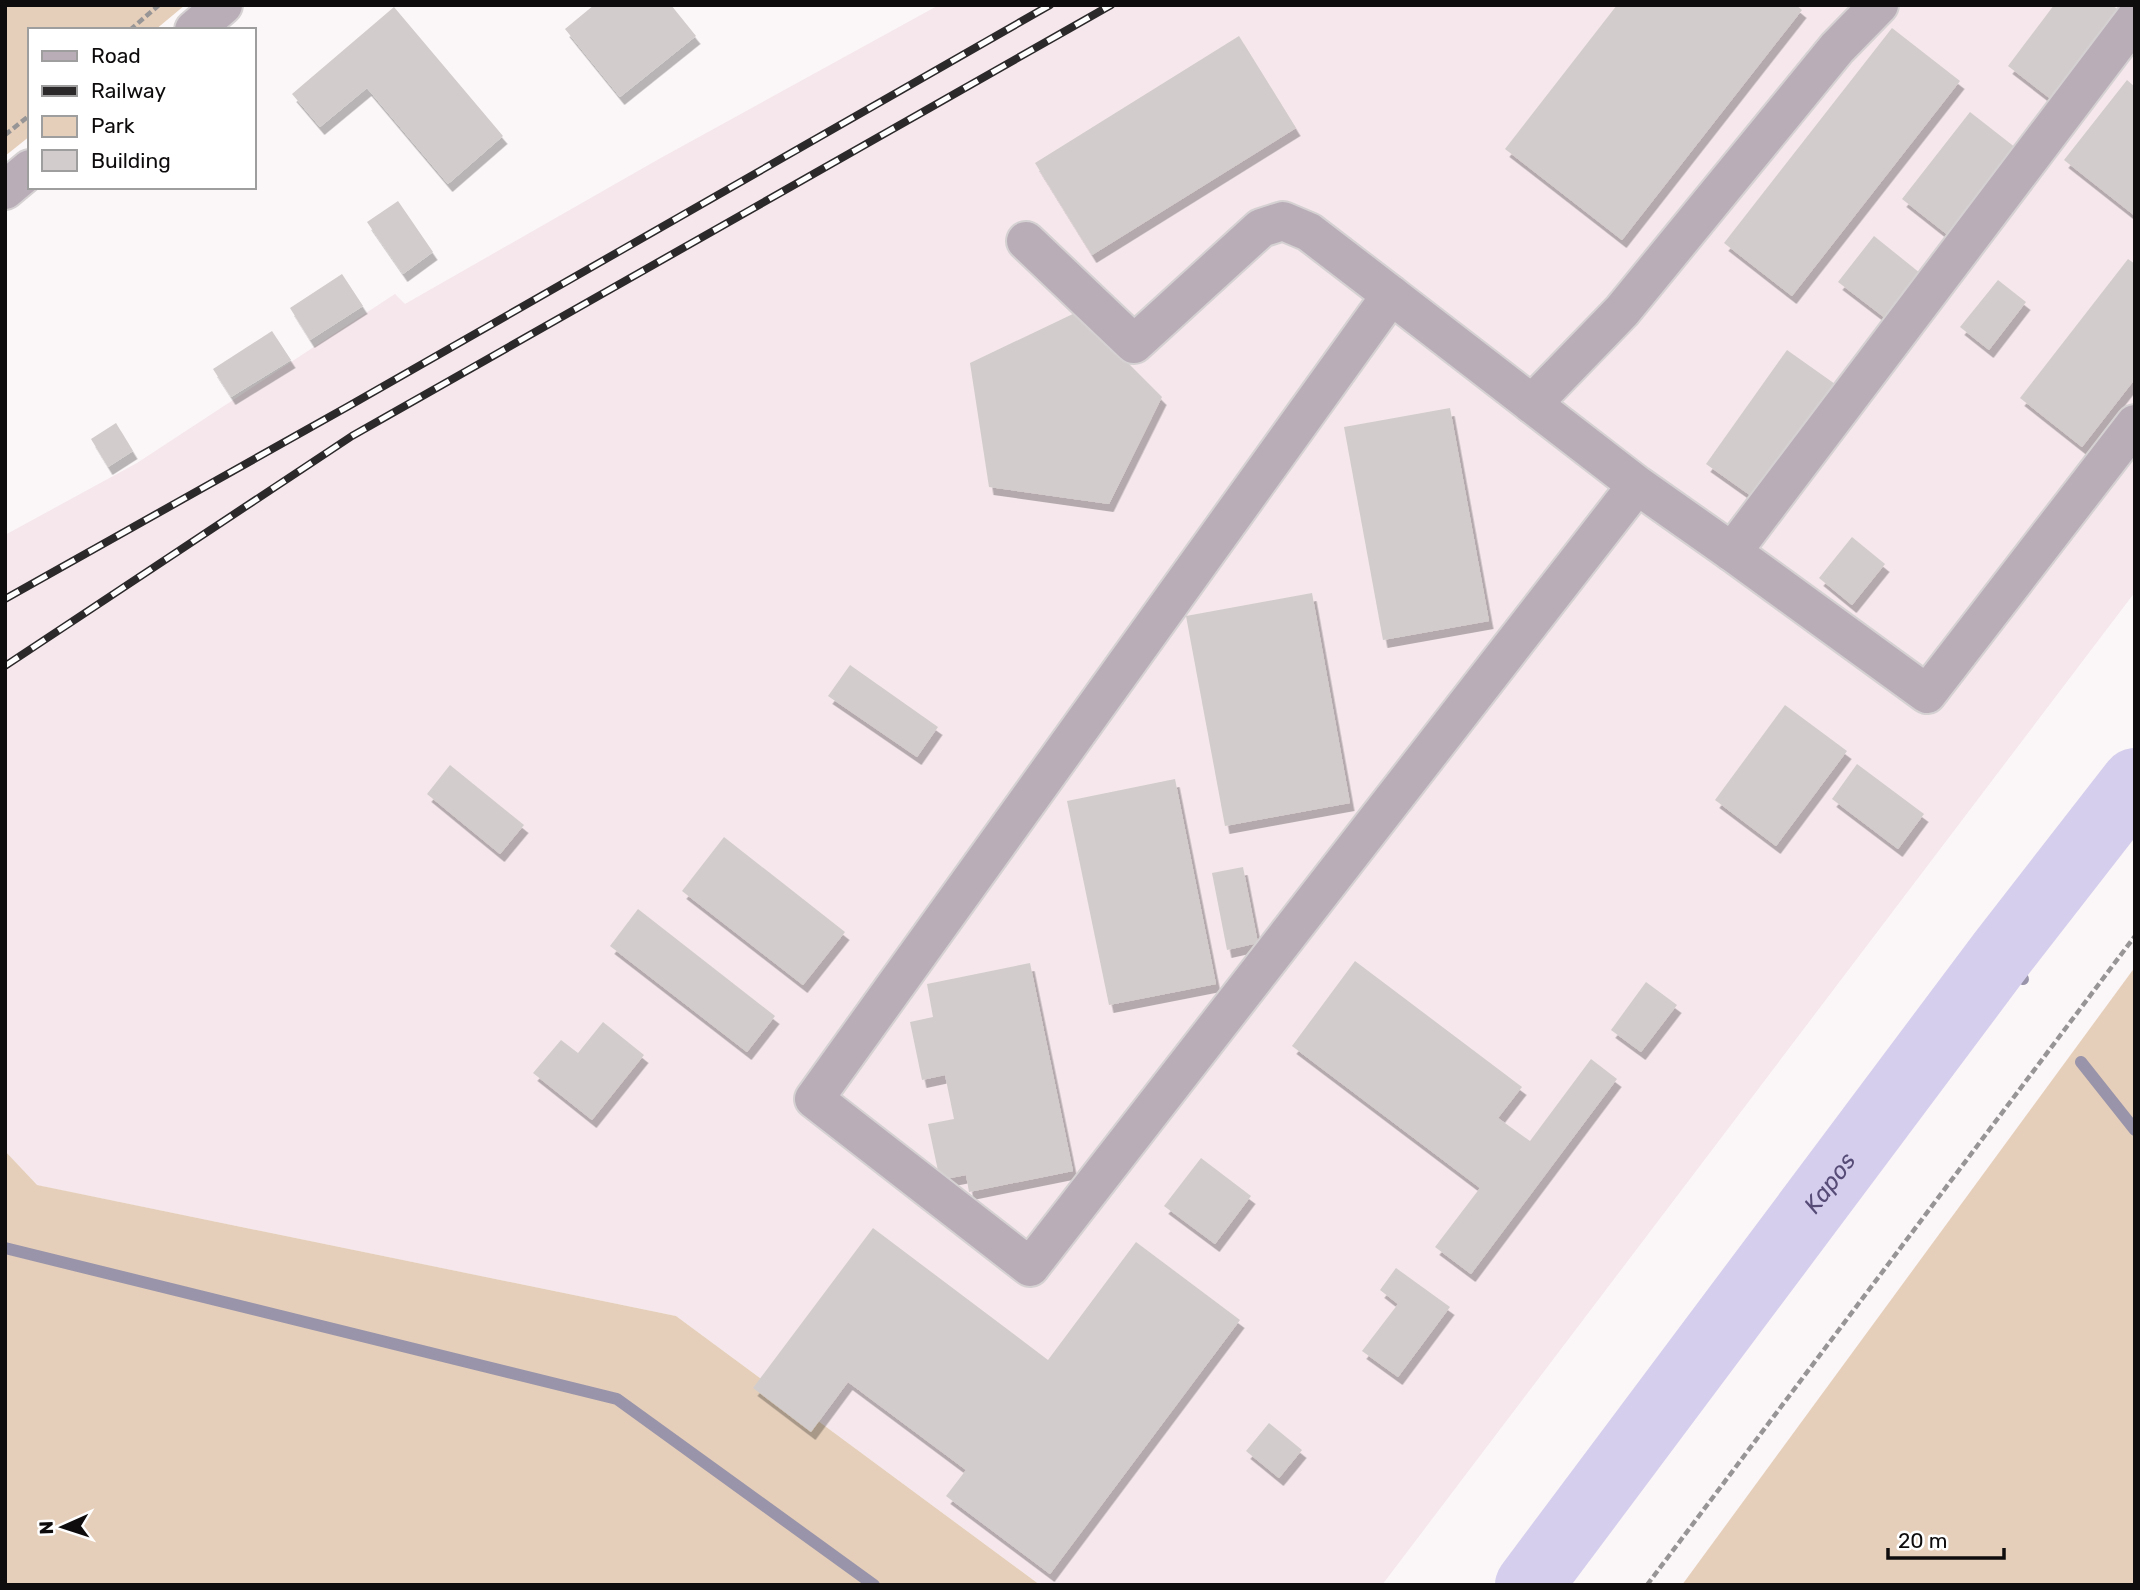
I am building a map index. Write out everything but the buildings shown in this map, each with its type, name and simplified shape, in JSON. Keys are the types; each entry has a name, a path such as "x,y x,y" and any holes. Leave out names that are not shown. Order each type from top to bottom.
{"street":[{"path":"196,28 223,5"},
{"path":"1532,404 1622,311 1837,48 1879,5"},
{"path":"1732,552 2135,19"},
{"path":"5,190 28,171"},
{"path":"1026,241 1134,344 1261,228 1283,221 1309,232 1637,485 1927,694 2135,424"},
{"path":"1391,295 814,1100 1030,1267 1637,485"}],"path":[{"path":"132,28 159,5"},
{"path":"5,135 28,116"},
{"path":"1647,1585 2135,936"}],"shaded area":[{"path":"939,5 2135,5 2135,592 1382,1585 1040,1585 676,1316 36,1185 5,1151 5,535 137,463 395,294 405,304 659,159"}],"green space":[{"path":"5,5 185,5 157,28 28,28 28,138 5,156"},
{"path":"2135,967 2135,1585 1682,1585"},
{"path":"5,1151 37,1185 676,1316 1040,1585 5,1585"}],"waterway":[{"name":"Kapos","path":"1529,1585 2002,953 2135,782"},
{"path":"2002,953 2023,979"},
{"path":"2081,1062 2135,1130"},
{"path":"5,1248 617,1399 874,1585"}],"railway":[{"path":"5,599 1050,5"},
{"path":"5,666 352,436 1111,5"}]}
